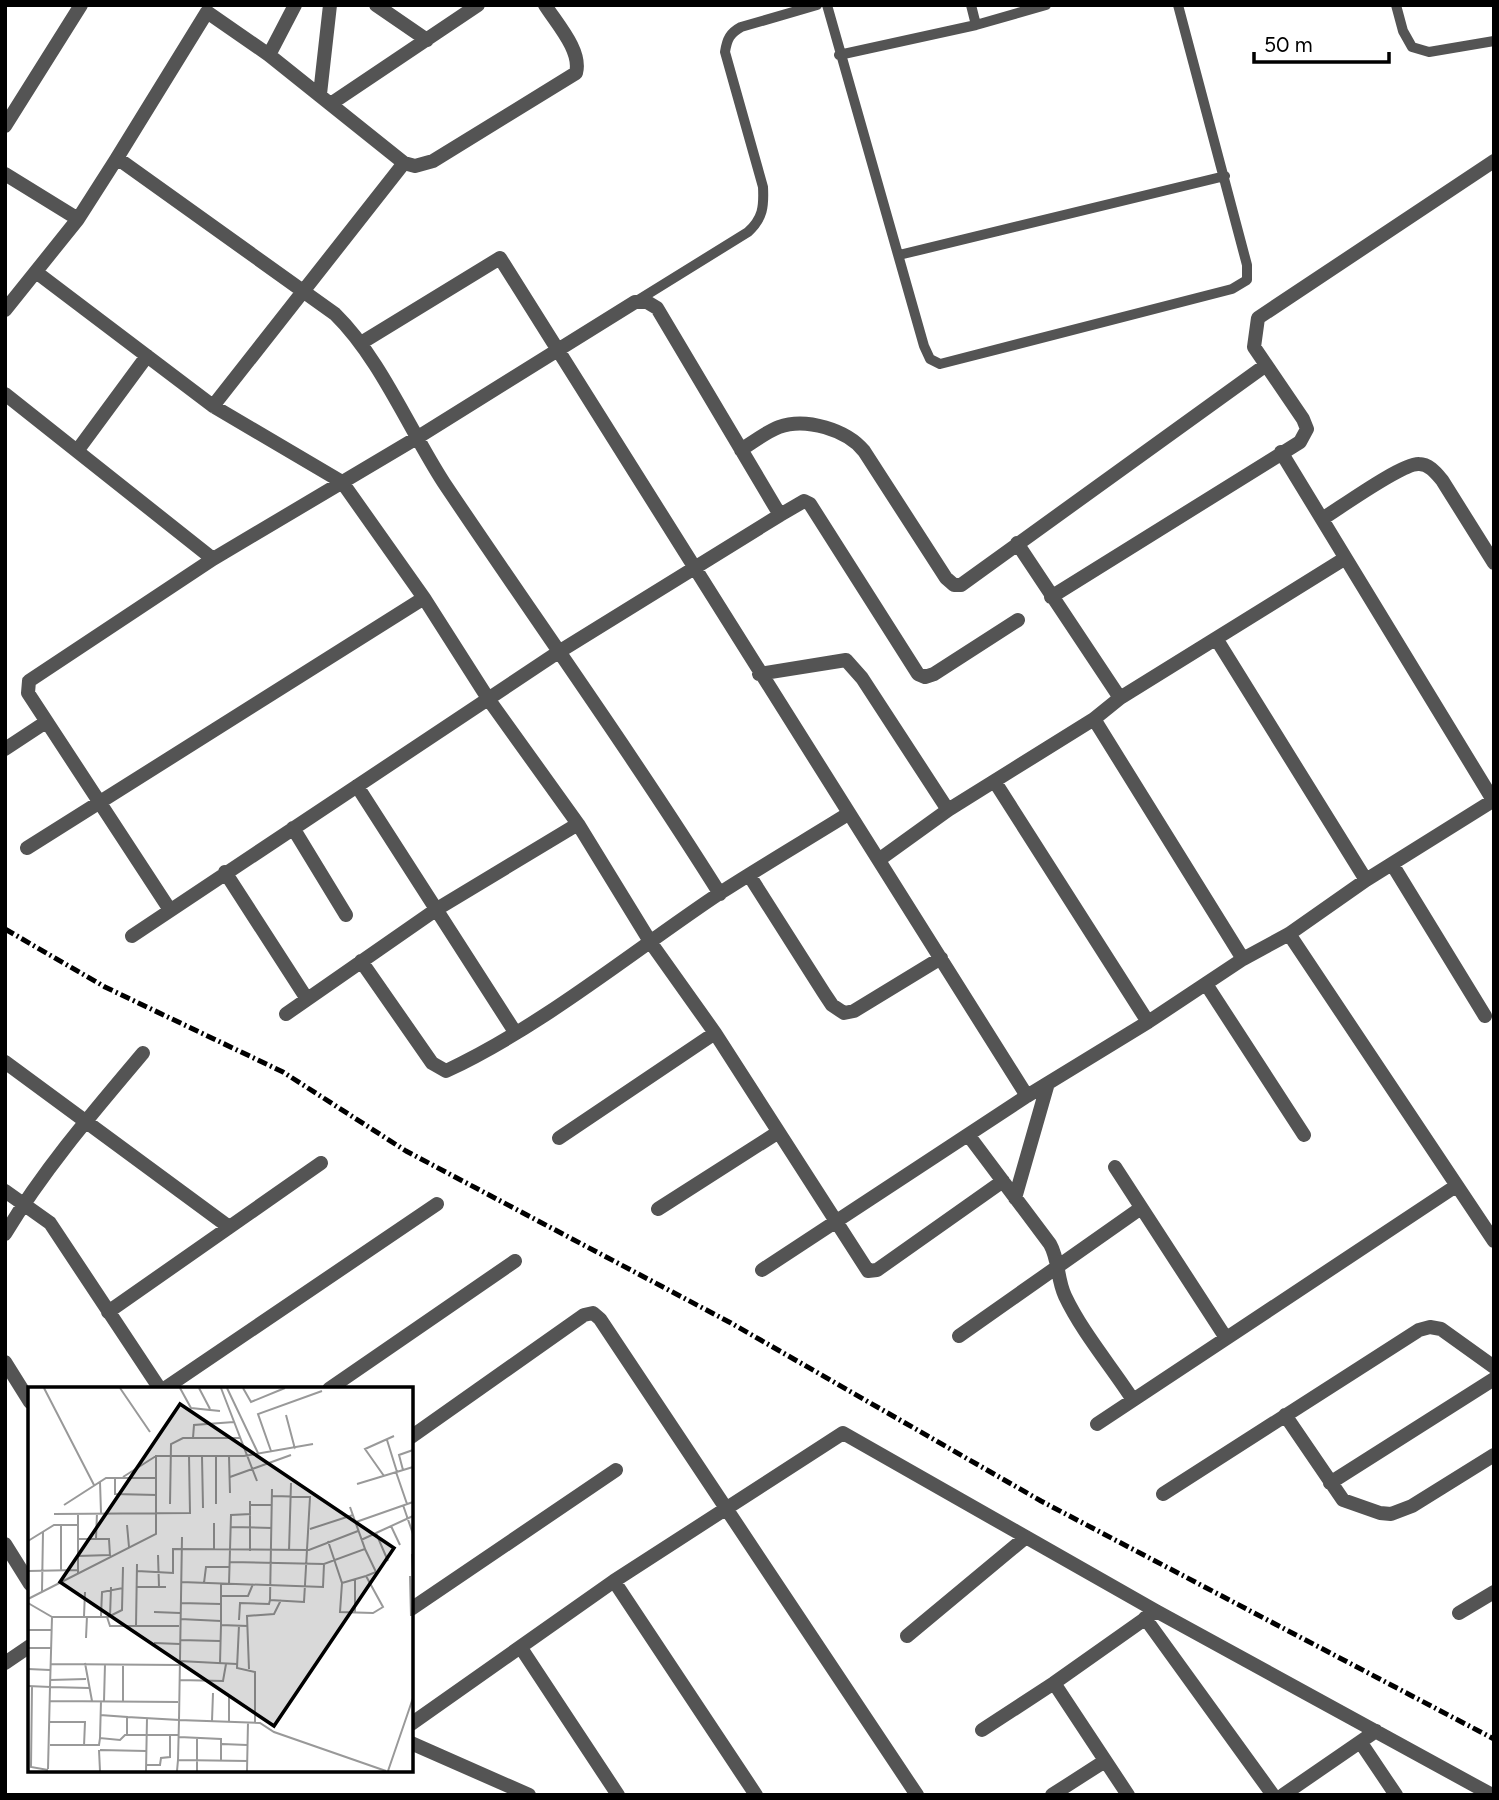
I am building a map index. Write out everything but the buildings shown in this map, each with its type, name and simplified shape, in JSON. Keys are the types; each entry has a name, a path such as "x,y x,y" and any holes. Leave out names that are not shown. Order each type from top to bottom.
{"street":[{"path":"5,126 81,5"},
{"path":"270,55 295,5"},
{"path":"326,98 330,5"},
{"path":"376,5 426,40"},
{"path":"326,98 426,40 478,5"},
{"path":"5,310 78,219 209,8 326,98 404,163 423,165 576,73 579,64 575,54 545,5"},
{"path":"117,158 300,292 335,314 361,343 415,439 557,653 636,764 720,894"},
{"path":"1051,597 1300,442 1307,429 1254,346 1258,318 1494,161"},
{"path":"213,406 404,163"},
{"path":"5,174 78,219"},
{"path":"361,343 500,258 694,571 848,814 880,859 1027,1096"},
{"path":"36,272 213,406 342,482 424,598 489,700 578,824 651,943 715,1033 863,1267 873,1272 1003,1181"},
{"path":"170,910 27,693 29,681 213,559 415,439 635,302 647,302 657,308 780,515"},
{"path":"77,451 147,356"},
{"path":"741,450 788,425 813,426 849,436 864,451 946,578 954,585 968,582 1017,543 1266,365"},
{"path":"5,394 213,559"},
{"path":"762,1270 1027,1096 1148,1023 1243,958 1289,934 1366,880 1493,800 1281,452"},
{"path":"1322,519 1404,468 1420,464 1431,468 1441,480 1494,563"},
{"path":"132,936 557,653 804,501 815,510 918,674 925,677 934,674 1018,620"},
{"path":"1017,543 1120,698"},
{"path":"880,859 948,810 1094,719 1120,698 1344,559"},
{"path":"27,848 424,598"},
{"path":"1217,640 1366,880"},
{"path":"760,674 845,660 853,666 948,810"},
{"path":"1094,719 1243,958"},
{"path":"5,749 46,722"},
{"path":"995,782 1148,1023"},
{"path":"357,786 515,1032"},
{"path":"361,961 439,1069 446,1071 515,1032 749,875 848,814"},
{"path":"286,1014 438,909 578,824"},
{"path":"293,828 346,915"},
{"path":"1392,864 1485,1016"},
{"path":"225,872 307,999"},
{"path":"749,875 832,1005 844,1013 854,1011 941,958"},
{"path":"1289,934 1494,1241"},
{"path":"1206,984 1304,1135"},
{"path":"559,1138 715,1033"},
{"path":"5,1234 22,1206 86,1121 143,1053"},
{"path":"5,1062 229,1227"},
{"path":"1015,1198 1048,1083"},
{"path":"658,1209 777,1133"},
{"path":"969,1136 1050,1244 1070,1307 1133,1400"},
{"path":"108,1312 321,1163"},
{"path":"1115,1167 1226,1338"},
{"path":"1097,1424 1456,1186"},
{"path":"5,1191 22,1206 50,1223 161,1387"},
{"path":"165,1387 437,1204"},
{"path":"960,1336 1058,1270 1142,1208"},
{"path":"332,1387 515,1261"},
{"path":"413,1436 584,1315 593,1313 600,1319 917,1795"},
{"path":"1163,1494 1407,1337 1430,1327 1452,1335 1494,1367"},
{"path":"5,1362 28,1399"},
{"path":"1330,1483 1494,1379"},
{"path":"1285,1415 1343,1500 1391,1514 1412,1506 1494,1455"},
{"path":"413,1723 725,1506 844,1433 1026,1537 1151,1615 1376,1731 1492,1795"},
{"path":"413,1608 616,1470"},
{"path":"907,1636 1026,1537"},
{"path":"5,1544 28,1581"},
{"path":"614,1581 755,1795"},
{"path":"1460,1613 1494,1592"},
{"path":"982,1730 1151,1615"},
{"path":"1151,1615 1273,1795"},
{"path":"5,1663 28,1647"},
{"path":"520,1648 618,1795"},
{"path":"1054,1683 1128,1795"},
{"path":"1283,1795 1376,1731"},
{"path":"1361,1743 1396,1795"},
{"path":"413,1745 529,1795"},
{"path":"1052,1795 1105,1761"}],"lane":[{"path":"635,302 748,232 759,221 764,207 764,187 725,52 727,41 732,32 741,27 817,5"},
{"path":"827,5 839,55 924,346 930,359 940,364 1240,286 1247,280 1247,265 1225,176 1178,5"},
{"path":"971,5 976,25"},
{"path":"839,55 976,25 1046,5"},
{"path":"1396,5 1403,31 1412,47 1429,52 1494,41"},
{"path":"899,255 1225,176"}],"railway":[{"path":"5,929 105,987 283,1072 406,1151 731,1323 1041,1501 1494,1739"}]}
